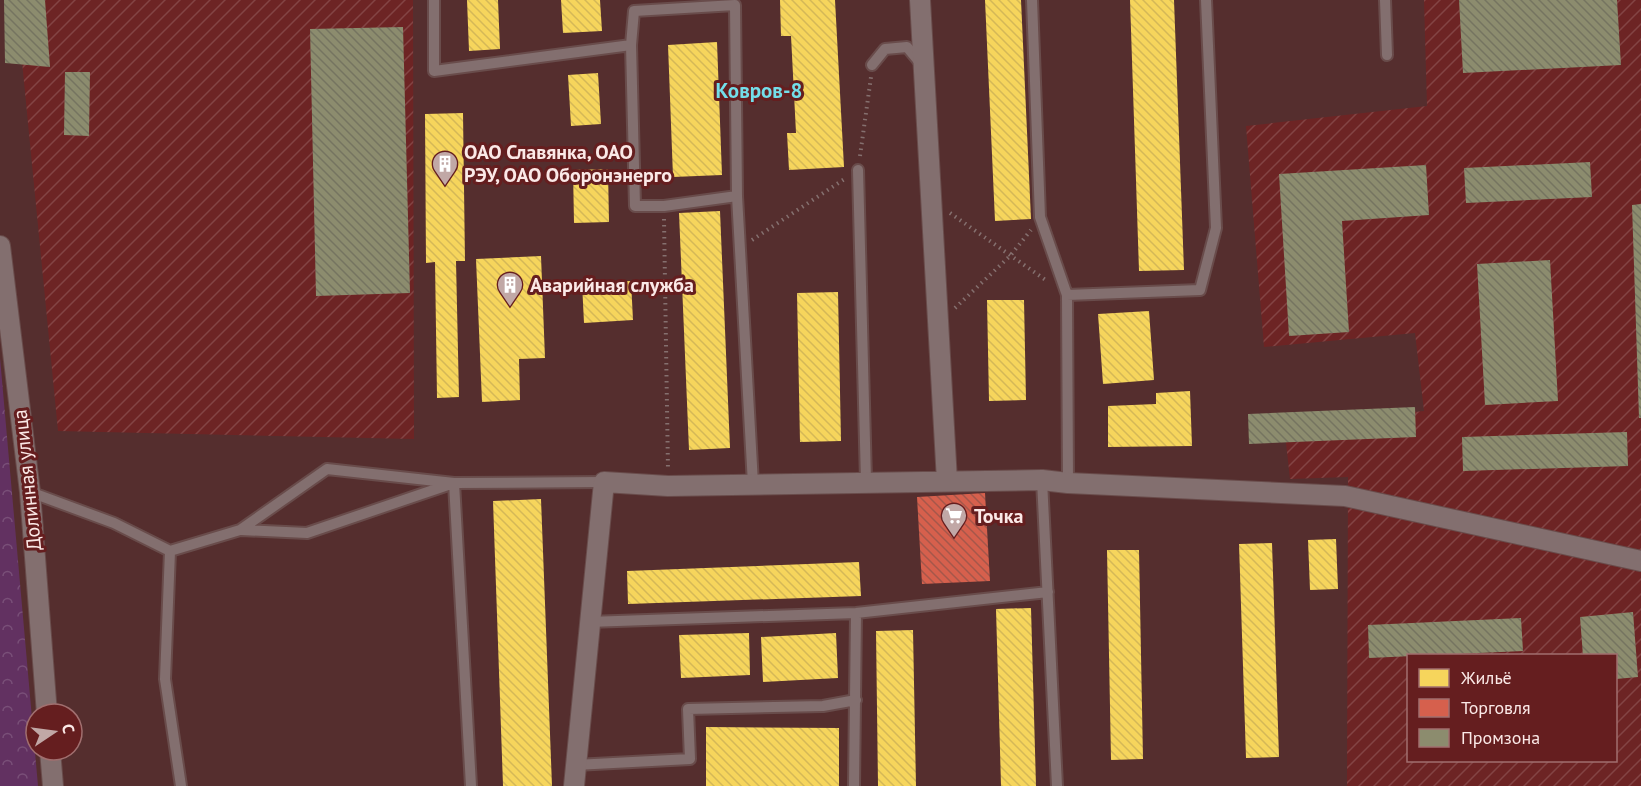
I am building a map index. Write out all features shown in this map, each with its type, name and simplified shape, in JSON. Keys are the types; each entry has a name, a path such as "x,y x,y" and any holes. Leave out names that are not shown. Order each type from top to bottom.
{"street":[{"path":"920,0 947,480"},
{"name":"Долинная улица","path":"0,246 30,492 46,702"},
{"path":"574,786 588,622 604,482 668,486 866,481 1042,480 1345,496 1641,561"},
{"path":"51,762 53,786"}],"lane":[{"path":"434,0 434,71 631,45"},
{"path":"1032,0 1040,217 1067,295 1068,483"},
{"path":"1067,295 1200,290 1216,228 1206,0"},
{"path":"1385,0 1387,55"},
{"path":"737,195 664,206 635,206 631,45 634,5 735,5 737,195 753,484"},
{"path":"872,65 885,49 907,47 924,66"},
{"path":"858,170 866,481"},
{"path":"30,492 114,523 170,551 240,530 327,470 454,483 604,482"},
{"path":"1042,480 1057,786"},
{"path":"240,530 307,533 454,483"},
{"path":"454,483 471,786"},
{"path":"170,551 165,679 181,786"},
{"path":"588,622 856,613 1048,592"},
{"path":"854,786 856,613"},
{"path":"575,765 690,759 688,710 823,706 856,700"}],"path":[{"path":"741,247 858,170 872,65"},
{"path":"931,199 1067,295"},
{"path":"664,206 668,486"},
{"path":"939,323 1010,256 1040,217"}],"shaded area":[{"path":"16,0 413,0 414,439 58,431"},
{"path":"1424,0 1641,0 1641,786 1347,786 1348,477 1290,479 1284,425 1424,411 1415,333 1264,347 1246,126 1427,106"}],"green space":[{"path":"0,358 31,702 24,702 24,762 36,762 38,786 0,786"}],"building: Жильё":[{"path":"467,0 498,0 500,49 469,51"},
{"path":"561,0 600,0 602,31 563,33"},
{"path":"780,0 835,0 844,167 789,170 787,133 796,133 791,36 781,36"},
{"path":"985,0 1021,0 1031,219 995,221"},
{"path":"1130,0 1174,0 1184,270 1139,271"},
{"path":"717,42 722,175 673,177 668,45"},
{"path":"598,73 601,124 571,126 568,75"},
{"name":"ОАО Славянка, ОАО РЭУ, ОАО Оборонэнерго","path":"463,113 465,261 456,261 459,397 437,398 435,262 426,263 425,114"},
{"path":"608,169 609,222 574,223 573,170"},
{"path":"720,211 730,448 689,450 679,213"},
{"name":"Аварийная служба","path":"541,256 545,358 519,359 520,400 482,402 476,259"},
{"path":"631,281 633,320 584,323 582,283"},
{"path":"838,292 841,441 800,442 797,293"},
{"path":"987,300 1024,300 1026,400 989,401"},
{"path":"1149,311 1154,380 1103,384 1098,314"},
{"path":"1190,391 1192,446 1108,447 1108,406 1156,404 1156,393"},
{"path":"541,499 552,786 503,786 493,501"},
{"path":"1336,539 1338,589 1310,590 1308,540"},
{"path":"1272,543 1279,757 1246,758 1239,544"},
{"path":"1107,550 1139,550 1143,759 1111,760"},
{"path":"859,562 861,596 628,604 627,571"},
{"path":"1031,608 1036,786 1001,786 996,609"},
{"path":"913,630 916,786 878,786 876,631"},
{"path":"749,633 750,675 681,678 679,635"},
{"path":"836,633 838,678 763,682 761,637"},
{"path":"706,727 839,728 839,786 706,786"}],"building: Торговля":[{"name":"Точка","path":"985,493 990,581 922,584 917,497"}],"building: Промзона":[{"path":"4,0 45,0 50,67 5,63"},
{"path":"1459,0 1617,0 1621,65 1463,73"},
{"path":"403,27 410,293 316,296 310,29"},
{"path":"65,72 90,72 89,136 64,135"},
{"path":"1590,162 1592,197 1466,203 1464,168"},
{"path":"1426,165 1429,215 1342,221 1349,332 1289,336 1279,174"},
{"path":"1641,204 1641,418 1639,418 1632,205"},
{"path":"1550,260 1558,401 1485,405 1477,264"},
{"path":"1415,407 1416,437 1249,444 1248,414"},
{"path":"1627,432 1628,466 1463,471 1462,437"},
{"path":"1633,612 1638,677 1617,679 1617,654 1583,654 1580,617"},
{"path":"1521,618 1523,651 1407,654 1407,656 1369,658 1368,625"}],"place":[{"name":"ОАО Славянка, ОАО РЭУ, ОАО Оборонэнерго","path":"445,187"},
{"name":"Аварийная служба","path":"510,308"},
{"name":"Точка","path":"954,539"}],"district":[{"name":"Ковров-8","path":"759,90"}]}
